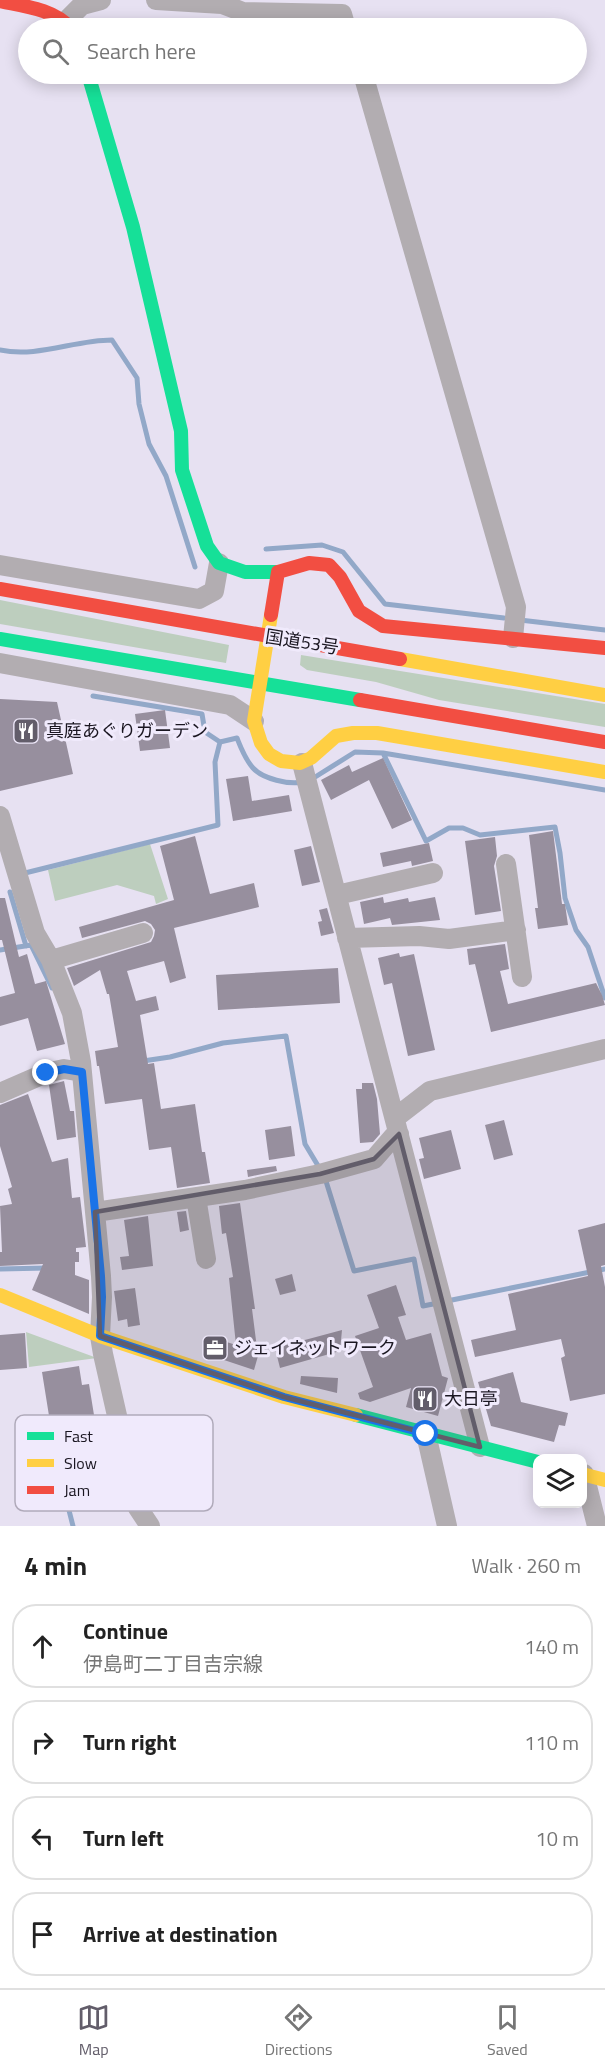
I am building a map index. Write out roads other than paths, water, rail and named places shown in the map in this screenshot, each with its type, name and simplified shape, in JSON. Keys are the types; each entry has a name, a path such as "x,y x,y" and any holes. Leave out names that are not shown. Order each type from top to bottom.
{"main road":[{"path":"0,1 24,6 52,18"},
{"path":"91,84 133,227 181,431 182,470 207,546 219,563 244,573 278,572 309,563 329,565 340,577 359,611 383,626 605,648"},
{"path":"278,572 254,721 259,740 267,754 305,775 331,739 346,733 377,733 605,772"},
{"name":"国道53号","path":"0,589 605,695"},
{"path":"0,639 605,742"},
{"path":"412,660 539,670"},
{"path":"0,1295 100,1336 284,1397 533,1461"},
{"path":"587,1475 605,1480"}],"street":[{"path":"73,18 82,5 101,0"},
{"path":"156,0 222,4 287,0"},
{"path":"222,4 243,12 342,14 343,18"},
{"path":"366,84 516,607 513,638"},
{"path":"0,565 200,599 214,591 219,563"},
{"path":"0,663 230,705 254,721"},
{"path":"305,775 480,1447"},
{"path":"0,816 35,933 51,960 72,1013 82,1072 95,1212 102,1297 100,1336 117,1415"},
{"path":"507,864 522,977"},
{"path":"337,895 433,873"},
{"path":"348,938 419,936 449,939 516,930"},
{"path":"51,960 143,933"},
{"path":"95,1212 267,1185 374,1159 393,1137 397,1126 430,1091 605,1049"},
{"path":"0,1093 46,1073 64,1069 82,1072"},
{"path":"196,1197 206,1259"},
{"path":"426,1434 447,1526"},
{"path":"587,1489 597,1526"},
{"path":"140,1511 150,1526"}],"waterway":[{"path":"0,350 28,352 112,340 137,378 139,404 149,444 166,476 195,567"},
{"path":"266,549 322,545 343,552 385,604 504,618"},
{"path":"520,620 605,630"},
{"path":"93,696 202,714 205,732 220,742 237,738 248,761 257,772 276,780 291,783 303,782"},
{"path":"21,874 218,825 215,762 220,742"},
{"path":"312,779 355,752 383,753 426,841 449,828 463,828 480,835 555,827 565,898 576,930 588,947 605,998"},
{"path":"383,753 605,790"},
{"path":"10,892 26,946"},
{"path":"0,950 31,945 52,988"},
{"path":"143,1061 170,1057 223,1043 286,1036 305,1144 320,1169"},
{"path":"325,1178 354,1271 414,1259 423,1306 438,1303"},
{"path":"0,1269 47,1268"},
{"path":"447,1301 605,1269"},
{"path":"69,1511 73,1526"}],"place":[{"name":"真庭あぐりガーデン","path":"26,731"},
{"name":"ジェイネットワーク","path":"215,1348"},
{"name":"大日亭","path":"425,1399"}]}
